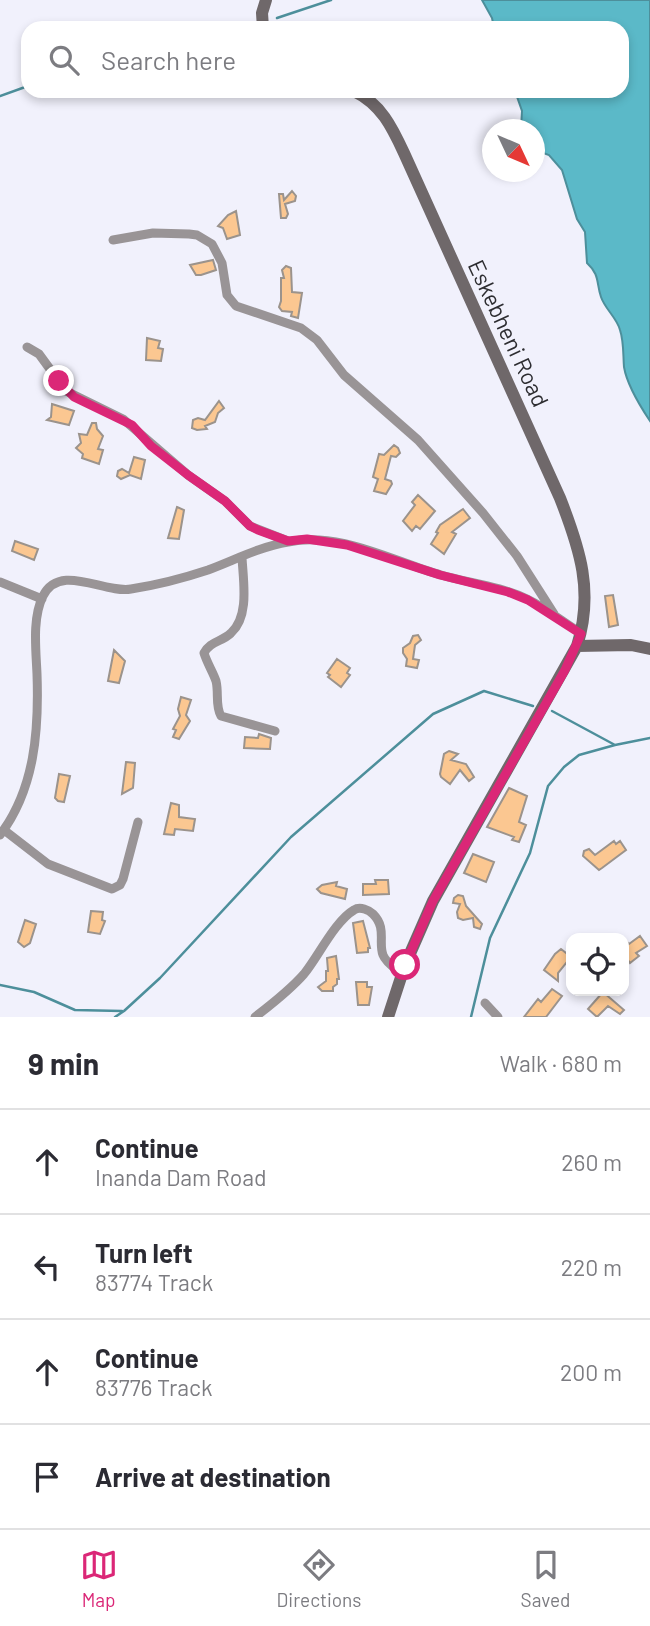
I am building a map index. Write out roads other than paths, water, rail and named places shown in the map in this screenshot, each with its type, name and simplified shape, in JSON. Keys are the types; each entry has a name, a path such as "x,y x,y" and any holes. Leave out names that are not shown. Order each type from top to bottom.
{"street":[{"path":"262,21 266,0"},
{"name":"Eskebheni Road","path":"368,98 390,122 523,414 573,532 585,586 579,640"},
{"path":"113,240 153,233 189,234 197,235 212,244 222,263 230,299 243,310 301,328 317,340 344,375 418,440 484,513 517,556 557,618 579,640 650,649"},
{"path":"27,347 39,354 66,391 74,397 132,425 151,446 225,501 250,526 288,541"},
{"path":"138,822 123,879 120,885 112,889 48,864 2,833 23,794 31,769 37,699 35,641 42,599 50,586 59,581 73,580 128,590 190,576 253,551 288,541 307,539 375,552 440,575 508,592 528,600 557,618"},
{"path":"242,556 244,583 241,618 231,634 209,645 204,653 216,680 219,714 225,719 275,731"},
{"path":"0,582 42,599"},
{"path":"388,1017 402,974 433,901 579,640"},
{"path":"256,1017 293,985 324,943 349,914 358,908 368,911 376,918 383,934 383,955 388,963 402,974"},
{"path":"485,1003 498,1017"}],"water":[{"path":"482,0 650,0 650,421 628,381 620,330 599,292 596,275 587,263 585,232 577,219 562,170 545,154 545,119 522,119 517,98 629,98 629,21 493,21"}],"waterway":[{"path":"277,18 331,0"},
{"path":"0,96 21,88"},
{"path":"115,1017 160,978 291,837 433,714 484,691 533,706"},
{"path":"552,711 615,745 650,738"},
{"path":"471,1017 490,938 530,853 548,786 564,767 579,755 615,745"},
{"path":"0,985 34,992 75,1010 122,1011"}]}
